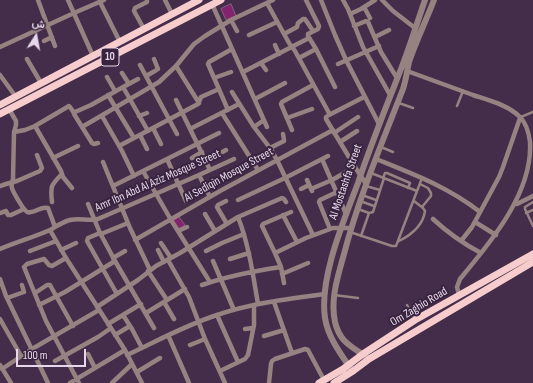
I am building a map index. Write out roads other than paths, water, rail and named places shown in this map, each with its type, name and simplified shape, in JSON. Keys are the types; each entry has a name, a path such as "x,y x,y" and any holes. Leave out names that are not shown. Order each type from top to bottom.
{"main road":[{"name":"10","path":"0,105 199,0"},
{"name":"10","path":"0,114 220,0"},
{"name":"Om Zaghio Road","path":"334,383 351,368 415,320 533,254"},
{"name":"Om Zaghio Road","path":"366,357 533,262"},
{"name":"Om Zaghio Road","path":"322,382 351,368"}],"street":[{"path":"38,0 55,46"},
{"path":"68,0 93,56"},
{"path":"144,29 134,11 135,8 147,2 147,0"},
{"path":"165,0 172,14"},
{"path":"82,127 152,87 176,66 194,44 221,26 273,0"},
{"path":"306,0 319,26 318,29 308,35 335,87"},
{"path":"321,0 346,60 379,124"},
{"path":"344,0 365,52 390,95"},
{"path":"350,14 375,0"},
{"path":"382,0 415,28"},
{"name":"Al Mostashfa Street","path":"351,368 332,338 325,317 324,306 332,256 360,175 425,0"},
{"name":"Al Mostashfa Street","path":"366,357 350,347 337,328 333,310 338,274 357,209 405,83 410,61 434,0"},
{"path":"0,47 102,1 120,42"},
{"path":"212,4 267,128"},
{"path":"267,4 299,58 329,115"},
{"path":"364,7 370,18"},
{"path":"422,8 430,11"},
{"path":"284,34 297,27 298,23 303,19 305,19 313,31"},
{"path":"231,20 237,31"},
{"path":"354,26 366,21 368,22 386,62 397,78"},
{"path":"249,35 277,22"},
{"path":"375,37 389,30"},
{"path":"44,41 52,37"},
{"path":"243,72 309,38"},
{"path":"275,45 279,54"},
{"path":"338,64 378,46"},
{"path":"228,110 208,67 208,62 232,49"},
{"path":"299,58 316,49"},
{"path":"27,59 40,84"},
{"path":"146,76 158,69 154,60"},
{"path":"261,62 266,70"},
{"path":"140,65 177,134"},
{"path":"176,66 199,103"},
{"path":"407,71 504,107 520,118 528,133 531,144 531,175 524,190 517,204 496,235 460,279 457,287 459,295"},
{"path":"214,78 231,72"},
{"path":"122,73 129,84"},
{"path":"0,75 16,97"},
{"path":"107,77 115,91"},
{"path":"74,113 138,79"},
{"path":"255,99 285,83"},
{"path":"292,130 282,101 313,85"},
{"path":"123,87 148,131"},
{"path":"119,146 170,120 199,103 202,97 219,89"},
{"path":"232,92 277,160 313,236"},
{"path":"108,96 134,138"},
{"path":"364,97 326,118 366,185"},
{"path":"176,100 210,170"},
{"path":"190,129 239,104"},
{"path":"14,132 35,126 70,106 92,143 98,143"},
{"path":"386,106 395,110"},
{"path":"9,109 16,121 14,132 14,179 11,186 12,190 24,209 29,212 46,207 48,208 56,241 126,352 142,383"},
{"path":"287,118 312,109"},
{"path":"139,116 148,112"},
{"path":"222,114 258,170"},
{"path":"102,116 134,176"},
{"name":"Al Sediqin Mosque Street","path":"135,240 210,196 358,117"},
{"path":"461,241 475,222 501,172 520,118"},
{"path":"254,127 264,120"},
{"path":"35,126 62,174 72,188"},
{"path":"153,128 161,144"},
{"path":"340,142 357,131"},
{"path":"113,186 219,133"},
{"path":"270,148 284,141 283,134"},
{"path":"140,135 147,149"},
{"path":"53,158 78,146"},
{"path":"206,161 226,150"},
{"path":"192,158 202,152"},
{"path":"0,186 17,181 41,170 42,168 37,155"},
{"path":"238,200 328,156"},
{"path":"167,159 186,201"},
{"name":"Amr Ibn Abd Al Aziz Mosque Street","path":"0,249 70,220 95,220 234,159"},
{"path":"322,159 346,214"},
{"name":"Al Mostashfa Street","path":"376,160 422,178 454,194 480,212"},
{"path":"103,162 149,271 174,319"},
{"path":"301,189 311,188 332,180 355,167"},
{"path":"143,171 171,220 210,282"},
{"path":"52,202 50,190 54,182 62,174"},
{"path":"199,175 210,196"},
{"path":"307,180 311,188"},
{"path":"330,229 319,202 320,200 336,192"},
{"path":"517,204 533,196"},
{"path":"11,383 1,369 32,349 73,326 149,271 238,217 282,198 286,202"},
{"path":"226,201 217,207 227,224"},
{"path":"88,204 100,234 154,328"},
{"path":"0,213 6,211 8,215 11,215 24,209"},
{"path":"284,283 281,267 262,226 263,224 291,212"},
{"path":"205,214 215,231"},
{"path":"283,215 297,242"},
{"path":"220,371 246,359 253,328 256,305 253,271 244,234 238,217"},
{"path":"433,219 446,231 481,254"},
{"path":"475,222 496,235"},
{"path":"117,294 87,242 88,238 128,224"},
{"path":"178,231 187,227"},
{"path":"275,253 297,242 336,227 350,230"},
{"path":"206,251 244,234"},
{"path":"30,251 56,241"},
{"path":"61,250 76,243"},
{"path":"162,243 167,260"},
{"path":"158,250 167,260 185,289 225,383"},
{"path":"39,305 57,297 81,282 125,251"},
{"path":"230,259 249,253"},
{"path":"66,258 50,266 44,259 27,264 24,267 48,326 78,381"},
{"path":"213,261 234,310"},
{"path":"282,274 308,263"},
{"path":"202,285 253,271 281,267"},
{"path":"0,279 6,297 48,383"},
{"path":"0,299 24,292 22,285"},
{"path":"35,293 50,285 73,326"},
{"path":"146,313 185,289"},
{"path":"70,383 78,381 95,368 126,352 142,348 168,335 217,315 256,305 326,294"},
{"path":"274,302 292,353"},
{"path":"55,361 98,337 123,315 141,304"},
{"path":"123,315 142,348"},
{"path":"217,315 238,362"},
{"path":"0,319 21,356"},
{"path":"115,335 130,326"},
{"path":"245,329 253,328"},
{"path":"264,336 284,330"},
{"path":"168,335 189,383"},
{"path":"190,345 206,339"},
{"path":"341,353 350,347"},
{"path":"269,383 272,361 306,349 308,350 322,382"},
{"path":"88,354 95,368"},
{"path":"137,372 160,358"},
{"path":"112,383 132,364"}],"lane":[{"path":"457,106 463,91"},
{"path":"398,102 414,108"},
{"path":"520,118 533,112"},
{"path":"381,146 393,152"},
{"path":"371,173 417,191"},
{"path":"361,236 369,213 372,212 385,174 387,173 410,182 408,188"},
{"path":"350,230 361,236 396,246 422,178"},
{"path":"420,184 428,188 432,193 422,207"},
{"path":"366,185 380,190"},
{"path":"361,198 376,200"},
{"path":"361,198 374,206"},
{"path":"398,241 411,234 419,226 425,213 424,209 414,201"},
{"path":"533,202 525,206 526,213 533,226"},
{"path":"357,209 369,213"},
{"path":"526,213 533,210"},
{"path":"334,295 358,298"},
{"path":"407,305 415,320"}]}
